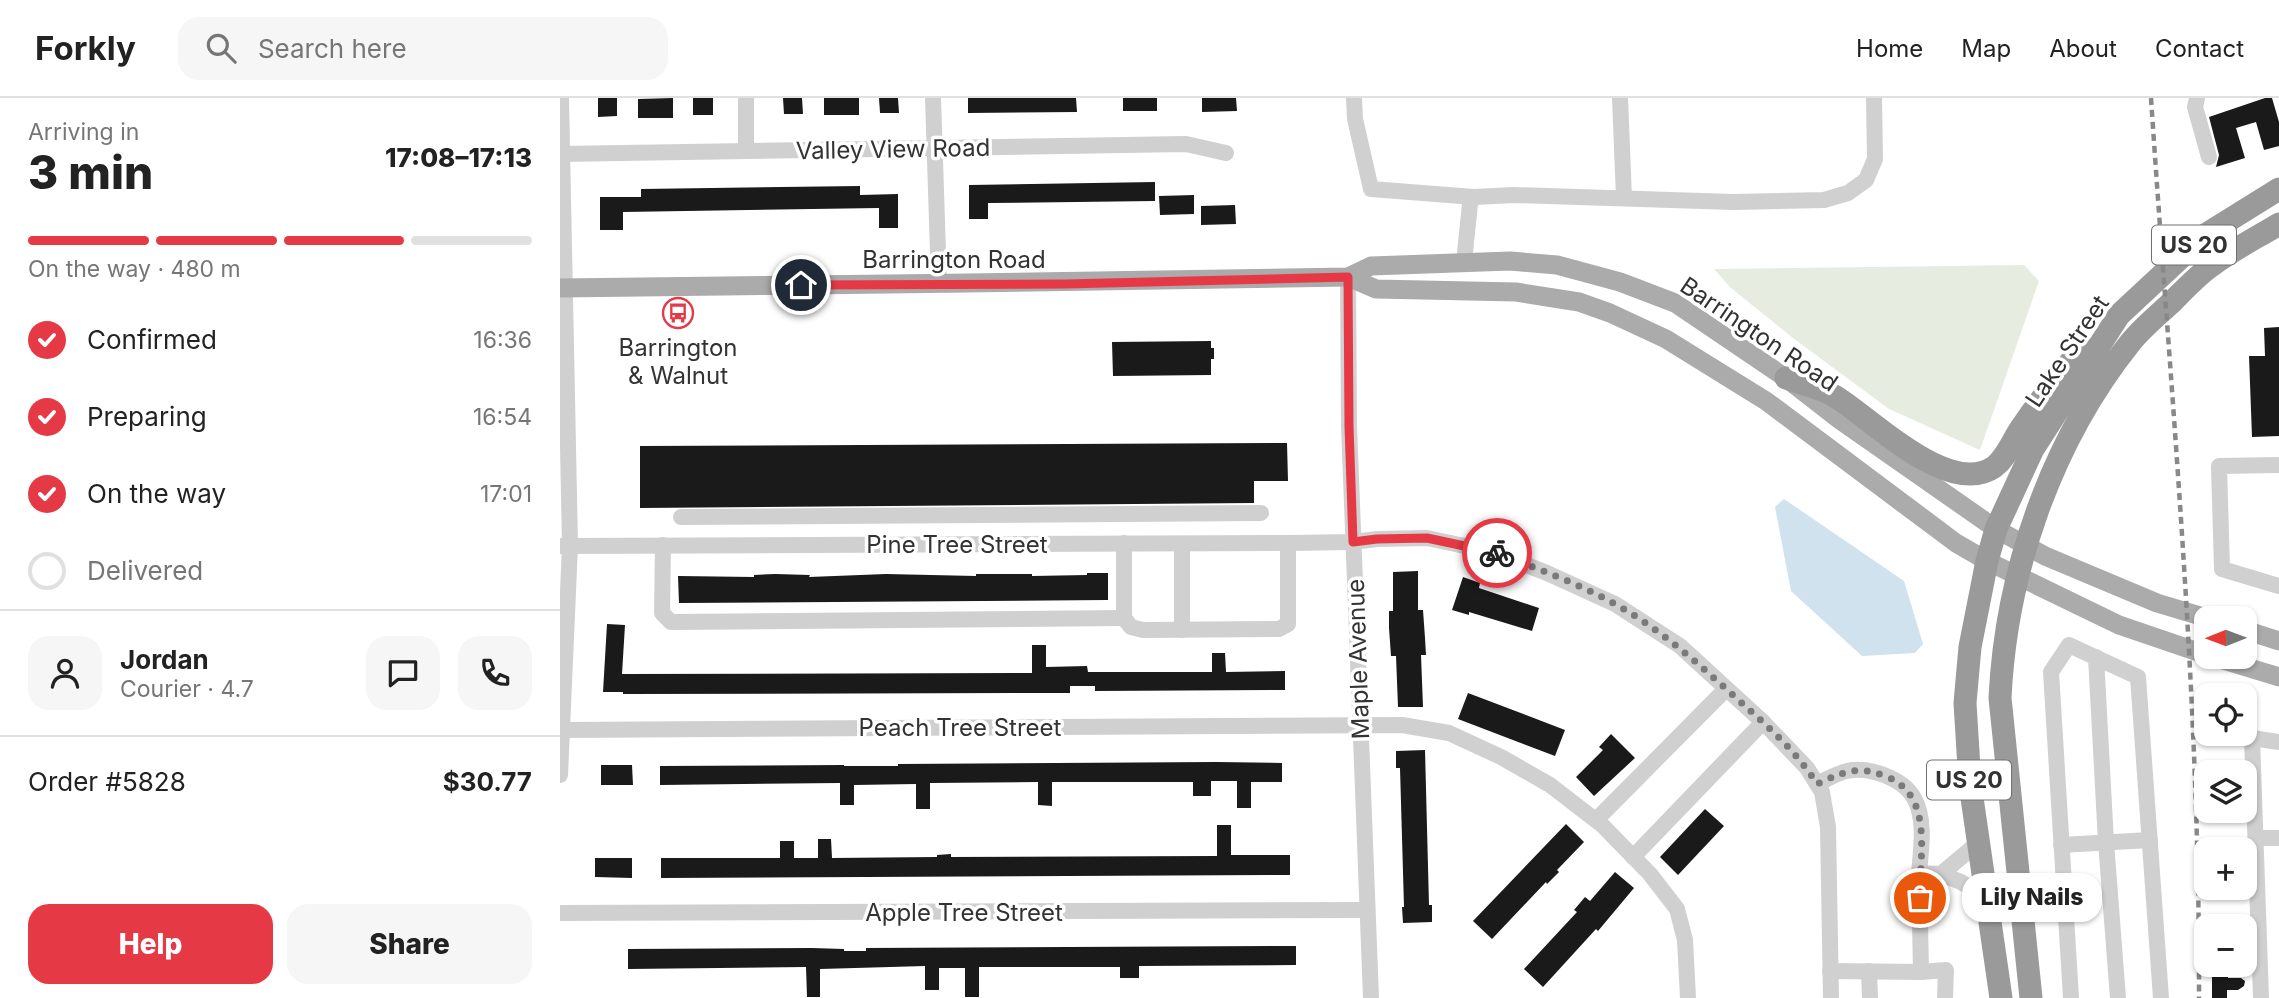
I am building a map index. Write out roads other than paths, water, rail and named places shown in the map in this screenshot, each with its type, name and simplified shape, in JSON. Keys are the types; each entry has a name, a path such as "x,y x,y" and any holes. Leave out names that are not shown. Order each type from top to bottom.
{"highway":[{"name":"Lake Street","path":"1987,561 1996,529 2033,449 2119,315 2205,234 2279,189"},
{"name":"Lake Street","path":"2025,545 2071,430 2131,341 2210,267 2279,224"},
{"path":"1786,378 1835,396 1881,432 1925,460 1957,473 1968,474 1993,468 2005,456 2020,429 2065,367 2088,341 2119,315"},
{"name":"US 20","path":"2025,545 2002,659 2000,698 2031,998"},
{"name":"US 20","path":"1987,561 1970,646 1965,703 1970,784 2001,998"}],"main road":[{"name":"Barrington Road","path":"563,288 1065,284 1348,277 1371,266 1464,262 1510,261 1558,265 1620,282 1675,303 1786,378 1840,420 1996,529 2045,555 2157,603 2194,614"},
{"name":"Barrington Road","path":"1348,277 1376,289 1516,292 1579,302 1610,313 1666,339 1766,401 1956,543 1987,561 2119,625 2194,651"},
{"path":"2258,634 2279,640"},
{"name":"Barrington Road","path":"2252,669 2279,677"}],"street":[{"path":"560,775 565,546 561,98"},
{"path":"746,98 746,152"},
{"path":"933,98 939,283"},
{"path":"1354,98 1355,119 1371,189 1474,197 1514,195 1733,202 1824,200 1848,193 1866,180 1875,159 1874,98"},
{"path":"1620,98 1624,198"},
{"path":"2197,98 2195,107 2209,158"},
{"name":"Valley View Road","path":"561,154 1186,144 1226,153"},
{"path":"1464,262 1470,204 1474,197"},
{"name":"Maple Avenue","path":"1348,277 1349,426 1371,998"},
{"path":"2279,465 2219,466 2222,569 2279,586"},
{"path":"1164,513 1164,544"},
{"path":"681,517 1261,513"},
{"path":"1070,514 1070,543"},
{"path":"982,544 983,515"},
{"path":"818,544 819,516"},
{"path":"875,544 876,516"},
{"path":"729,517 729,545"},
{"name":"Pine Tree Street","path":"565,546 1182,544 1353,542 1427,538 1493,551 1615,604 1680,646 1763,722 1807,768 1817,784"},
{"path":"1124,543 1124,618 1131,627 1143,630 1182,630 1279,629 1287,624 1288,543"},
{"path":"1182,544 1182,630"},
{"path":"663,545 662,613 671,622 1124,618"},
{"path":"2071,998 2051,672 2069,645 2138,677 2161,998"},
{"path":"2096,657 2118,998"},
{"path":"1596,820 1726,689"},
{"path":"1633,857 1763,722"},
{"name":"Peach Tree Street","path":"561,730 1402,725 1449,733 1501,757 1550,785 1596,820 1650,874 1677,909 1685,940 1688,998"},
{"path":"2256,837 2252,738 2279,742"},
{"path":"1830,998 1828,827 1822,792 1817,784 1847,771 1874,772 1899,781 1914,798 1921,836 1919,873 1922,972"},
{"path":"2257,838 2279,838"},
{"path":"2061,845 2150,840"},
{"path":"1941,874 1978,843"},
{"path":"2257,870 2261,998"},
{"path":"1919,873 1941,874 1961,882 1986,898"},
{"name":"Apple Tree Street","path":"560,913 1367,910"},
{"path":"1830,971 1946,971 1945,998"},
{"path":"1869,971 1870,998"}],"water":[{"path":"1784,499 1904,581 1923,644 1915,653 1862,656 1791,591 1775,507"}],"railway":[{"path":"2151,98 2190,660 2199,998"}],"place":[{"name":"Barrington & Walnut","path":"678,313"},
{"name":"Lily Nails","path":"1920,898"}]}
